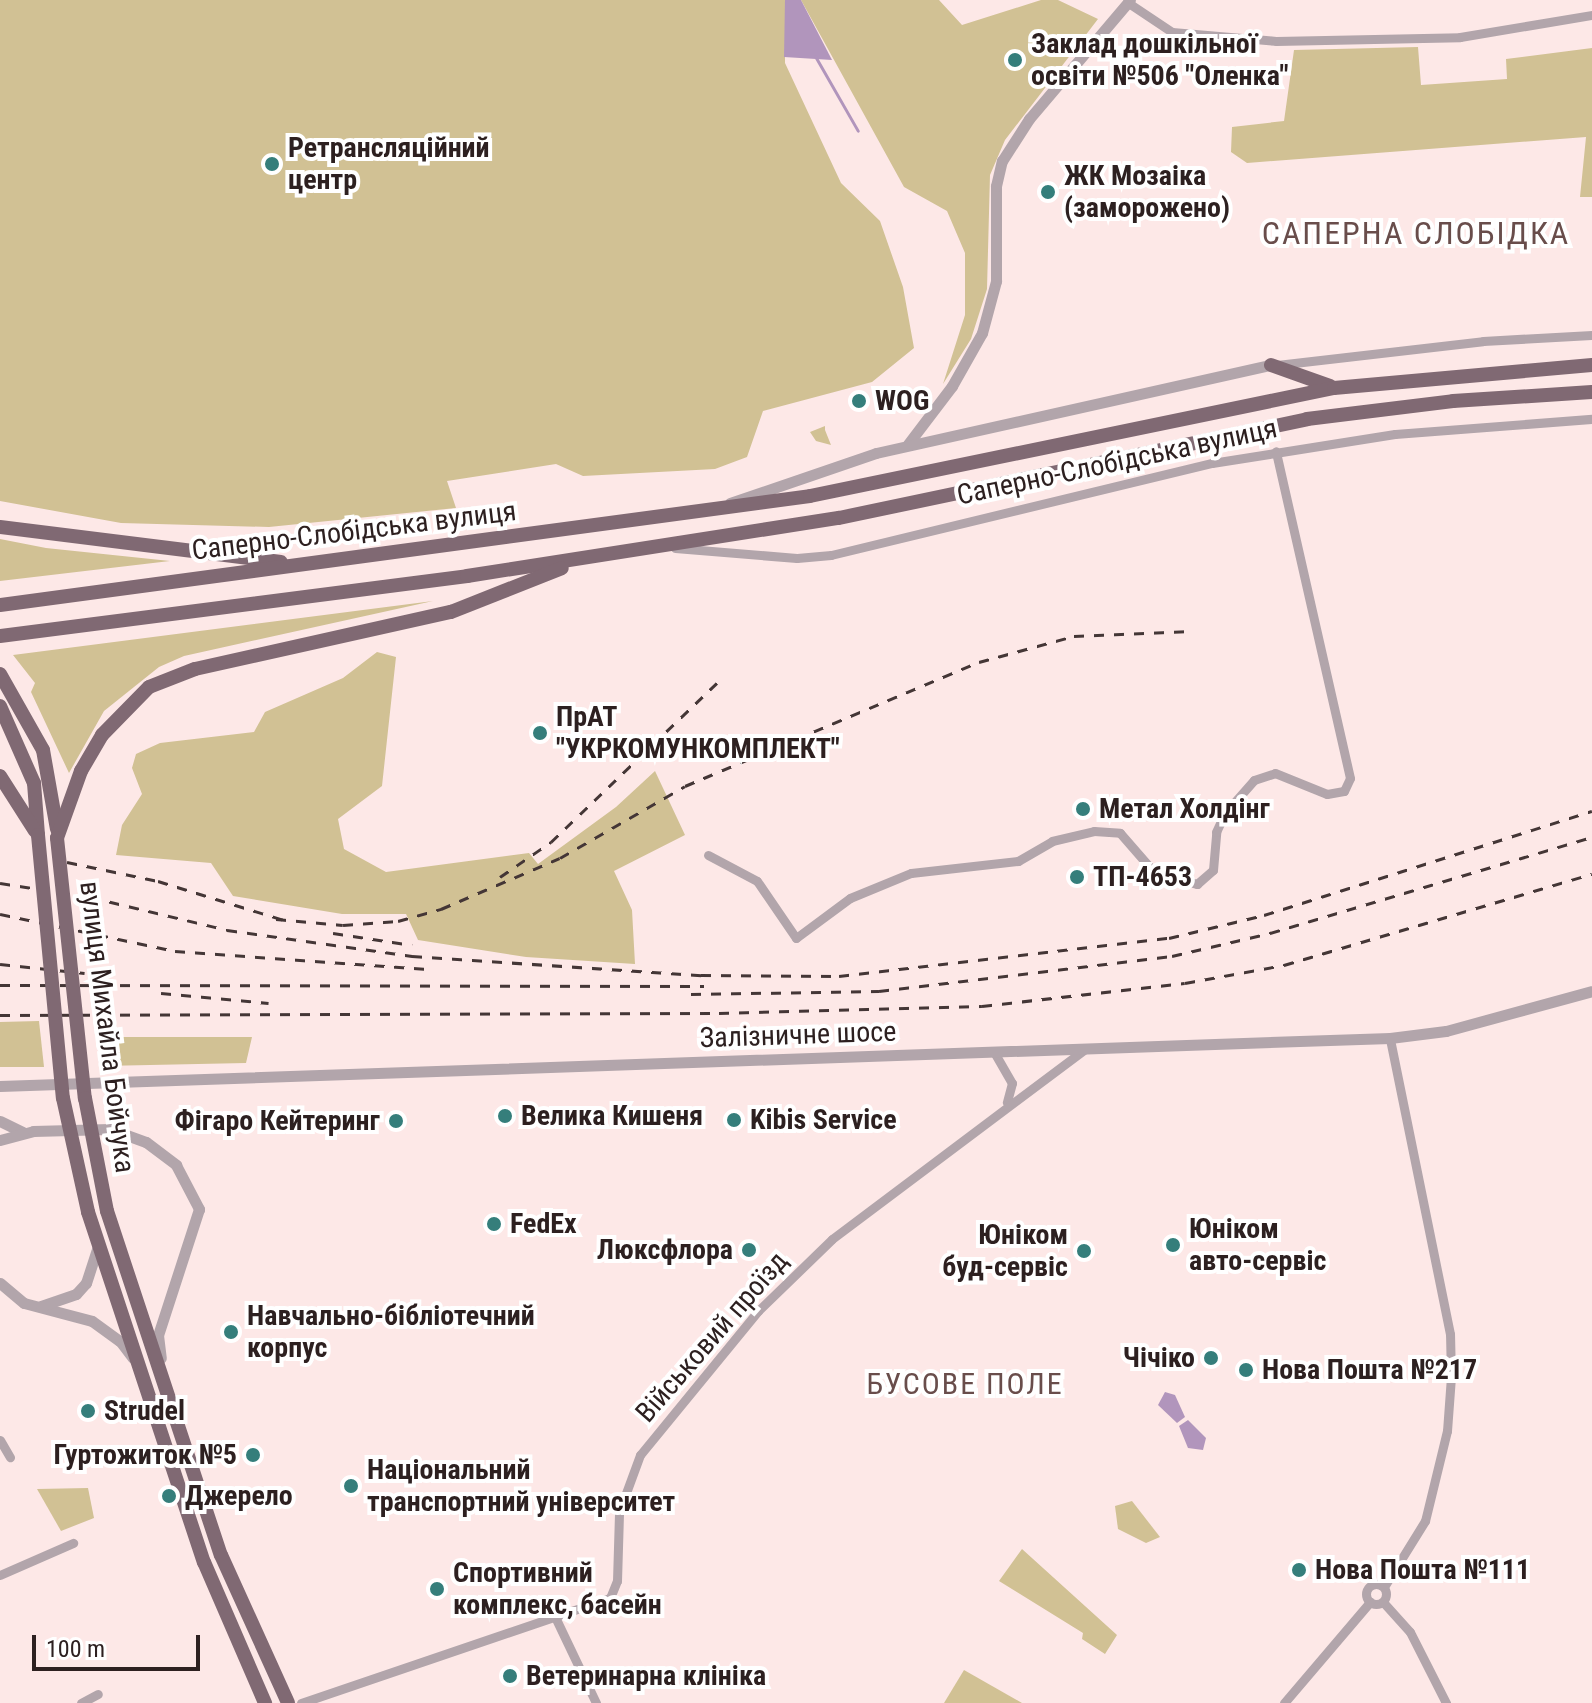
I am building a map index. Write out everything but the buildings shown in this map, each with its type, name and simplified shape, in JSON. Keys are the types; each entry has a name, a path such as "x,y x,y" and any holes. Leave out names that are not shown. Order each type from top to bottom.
{"main road":[{"path":"1271,365 1334,388"},
{"name":"Саперно-Слобідська вулиця","path":"0,605 714,510 914,477 1204,410 1334,388 1592,365"},
{"name":"Саперно-Слобідська вулиця","path":"0,637 605,554 907,506 1277,424 1453,401 1592,392"},
{"path":"0,527 300,564"},
{"path":"57,838 77,780 102,735 149,687 195,669 451,612 605,554"},
{"name":"вулиця Михайла Бойчука","path":"3,679 43,750 57,838 85,1098 107,1211 221,1555 288,1703"},
{"name":"вулиця Михайла Бойчука","path":"0,706 34,783 63,1098 88,1212 135,1362 208,1572 265,1703"},
{"path":"0,776 38,835"}],"street":[{"path":"905,447 952,386 982,333 996,281 996,186 1002,161 1029,119 1128,1 1172,32 1276,41 1460,37 1592,15"},
{"name":"Саперно-Слобідська вулиця","path":"714,510 825,467 1271,365 1483,341 1592,335"},
{"name":"Саперно-Слобідська вулиця","path":"656,546 770,557 831,555 1276,451 1441,430 1592,419"},
{"path":"708,855 757,881 796,938 850,898 911,873 1018,861 1052,841 1094,831 1120,833 1154,872 1197,884 1213,870 1216,832 1225,813 1254,780 1275,773 1327,794 1344,791 1349,786 1348,766 1276,451"},
{"name":"Залізничне шосе","path":"0,1086 1390,1038 1446,1031 1592,991"},
{"path":"1390,1038 1447,1319 1451,1377 1447,1431 1425,1521 1384,1587 1383,1602 1410,1632 1446,1703"},
{"name":"Військовий проїзд","path":"301,1703 556,1619 610,1598 617,1581 619,1512 640,1455 786,1279 1006,1106 1086,1048"},
{"path":"994,1052 1012,1083 1006,1106"},
{"path":"0,1121 23,1132"},
{"path":"0,1140 23,1132 126,1133 165,1154 193,1191 199,1209 158,1335 170,1402"},
{"path":"37,1307 76,1294 93,1272 98,1246"},
{"path":"0,1283 11,1295 37,1307 92,1321 120,1341 135,1362"},
{"path":"0,1440 10,1457"},
{"path":"0,1575 73,1543"},
{"path":"1284,1703 1370,1602 1369,1586 1384,1587"},
{"path":"1370,1602 1383,1602"},
{"path":"556,1619 596,1703"},
{"path":"81,1703 98,1694"}],"shaded area":[{"path":"0,0 785,0 785,63 841,183 880,221 903,287 914,348 872,382 763,411 747,457 715,469 583,476 556,464 447,481 456,508 269,527 121,523 0,501"},
{"path":"785,0 801,0 832,60 784,57"},
{"path":"801,0 939,0 962,25 1041,0 1058,0 1098,19 1005,140 990,175 987,289 971,339 943,384 965,315 965,253 947,211 904,187"},
{"path":"1418,47 1421,85 1507,79 1506,59 1592,48 1592,197 1580,197 1586,137 1247,163 1231,152 1232,127 1284,121 1294,50"},
{"path":"825,426 831,445 816,441 810,432"},
{"path":"0,539 46,548 170,561 0,581"},
{"path":"433,601 184,656 159,667 104,711 69,773 31,692 35,683 13,655"},
{"path":"377,652 396,657 382,786 338,819 344,849 386,872 529,853 538,864 616,807 655,771 685,835 614,871 632,910 635,964 526,957 418,940 406,914 342,914 233,896 211,863 116,855 122,825 142,794 132,768 136,754 160,743 254,732 265,712 343,678"},
{"path":"39,1021 44,1067 0,1067 0,1022"},
{"path":"97,1037 252,1037 246,1063 102,1066"},
{"path":"1165,1392 1175,1395 1185,1417 1177,1423 1158,1405"},
{"path":"1188,1420 1206,1438 1203,1450 1188,1448 1179,1426"},
{"path":"88,1488 94,1518 61,1531 37,1489"},
{"path":"1132,1501 1160,1537 1146,1543 1118,1529 1115,1506"},
{"path":"1022,1549 1117,1635 1105,1654 1082,1639 1083,1633 999,1581"},
{"path":"964,1670 1022,1703 944,1703"}],"waterway":[{"path":"815,56 858,131"}],"railway":[{"path":"276,919 343,925 398,921 441,909 560,858 685,786 979,662 1074,636 1192,631"},
{"path":"500,877 551,842 717,683"},
{"path":"0,883 90,897 227,930 412,956 701,975 839,976 1169,938 1264,915 1592,811"},
{"path":"691,994 879,991 1172,956 1270,933 1592,837"},
{"path":"67,862 158,881 287,921"},
{"path":"0,1015 719,1013 982,1006 1185,983 1284,965 1592,874"},
{"path":"0,914 175,951 427,969"},
{"path":"333,933 412,945"},
{"path":"0,964 85,973"},
{"path":"0,985 704,986"},
{"path":"161,993 269,1003"}],"place":[{"name":"Заклад дошкільної освіти №506 \"Оленка\"","path":"1015,60"},
{"name":"Ретрансляційний центр","path":"272,164"},
{"name":"ЖК Мозаіка (заморожено)","path":"1048,192"},
{"name":"WOG","path":"859,401"},
{"name":"ПрАТ \"УКРКОМУНКОМПЛЕКТ\"","path":"540,733"},
{"name":"Метал Холдінг","path":"1083,809"},
{"name":"ТП-4653","path":"1077,877"},
{"name":"Велика Кишеня","path":"505,1116"},
{"name":"Kibis Service","path":"734,1120"},
{"name":"Фігаро Кейтеринг","path":"396,1121"},
{"name":"FedEx","path":"494,1224"},
{"name":"Юніком авто-сервіс","path":"1173,1245"},
{"name":"Люксфлора","path":"749,1250"},
{"name":"Юніком буд-сервіс","path":"1084,1251"},
{"name":"Навчально-бібліотечний корпус","path":"231,1332"},
{"name":"Чічіко","path":"1211,1358"},
{"name":"Нова Пошта №217","path":"1246,1370"},
{"name":"Strudel","path":"88,1411"},
{"name":"Гуртожиток №5","path":"253,1455"},
{"name":"Національний транспортний університет","path":"351,1486"},
{"name":"Джерело","path":"169,1496"},
{"name":"Нова Пошта №111","path":"1299,1570"},
{"name":"Спортивний комплекс, басейн","path":"437,1589"},
{"name":"Ветеринарна клініка","path":"510,1676"}],"district":[{"name":"САПЕРНА СЛОБІДКА","path":"1416,233"},
{"name":"БУСОВЕ ПОЛЕ","path":"965,1384"}]}
